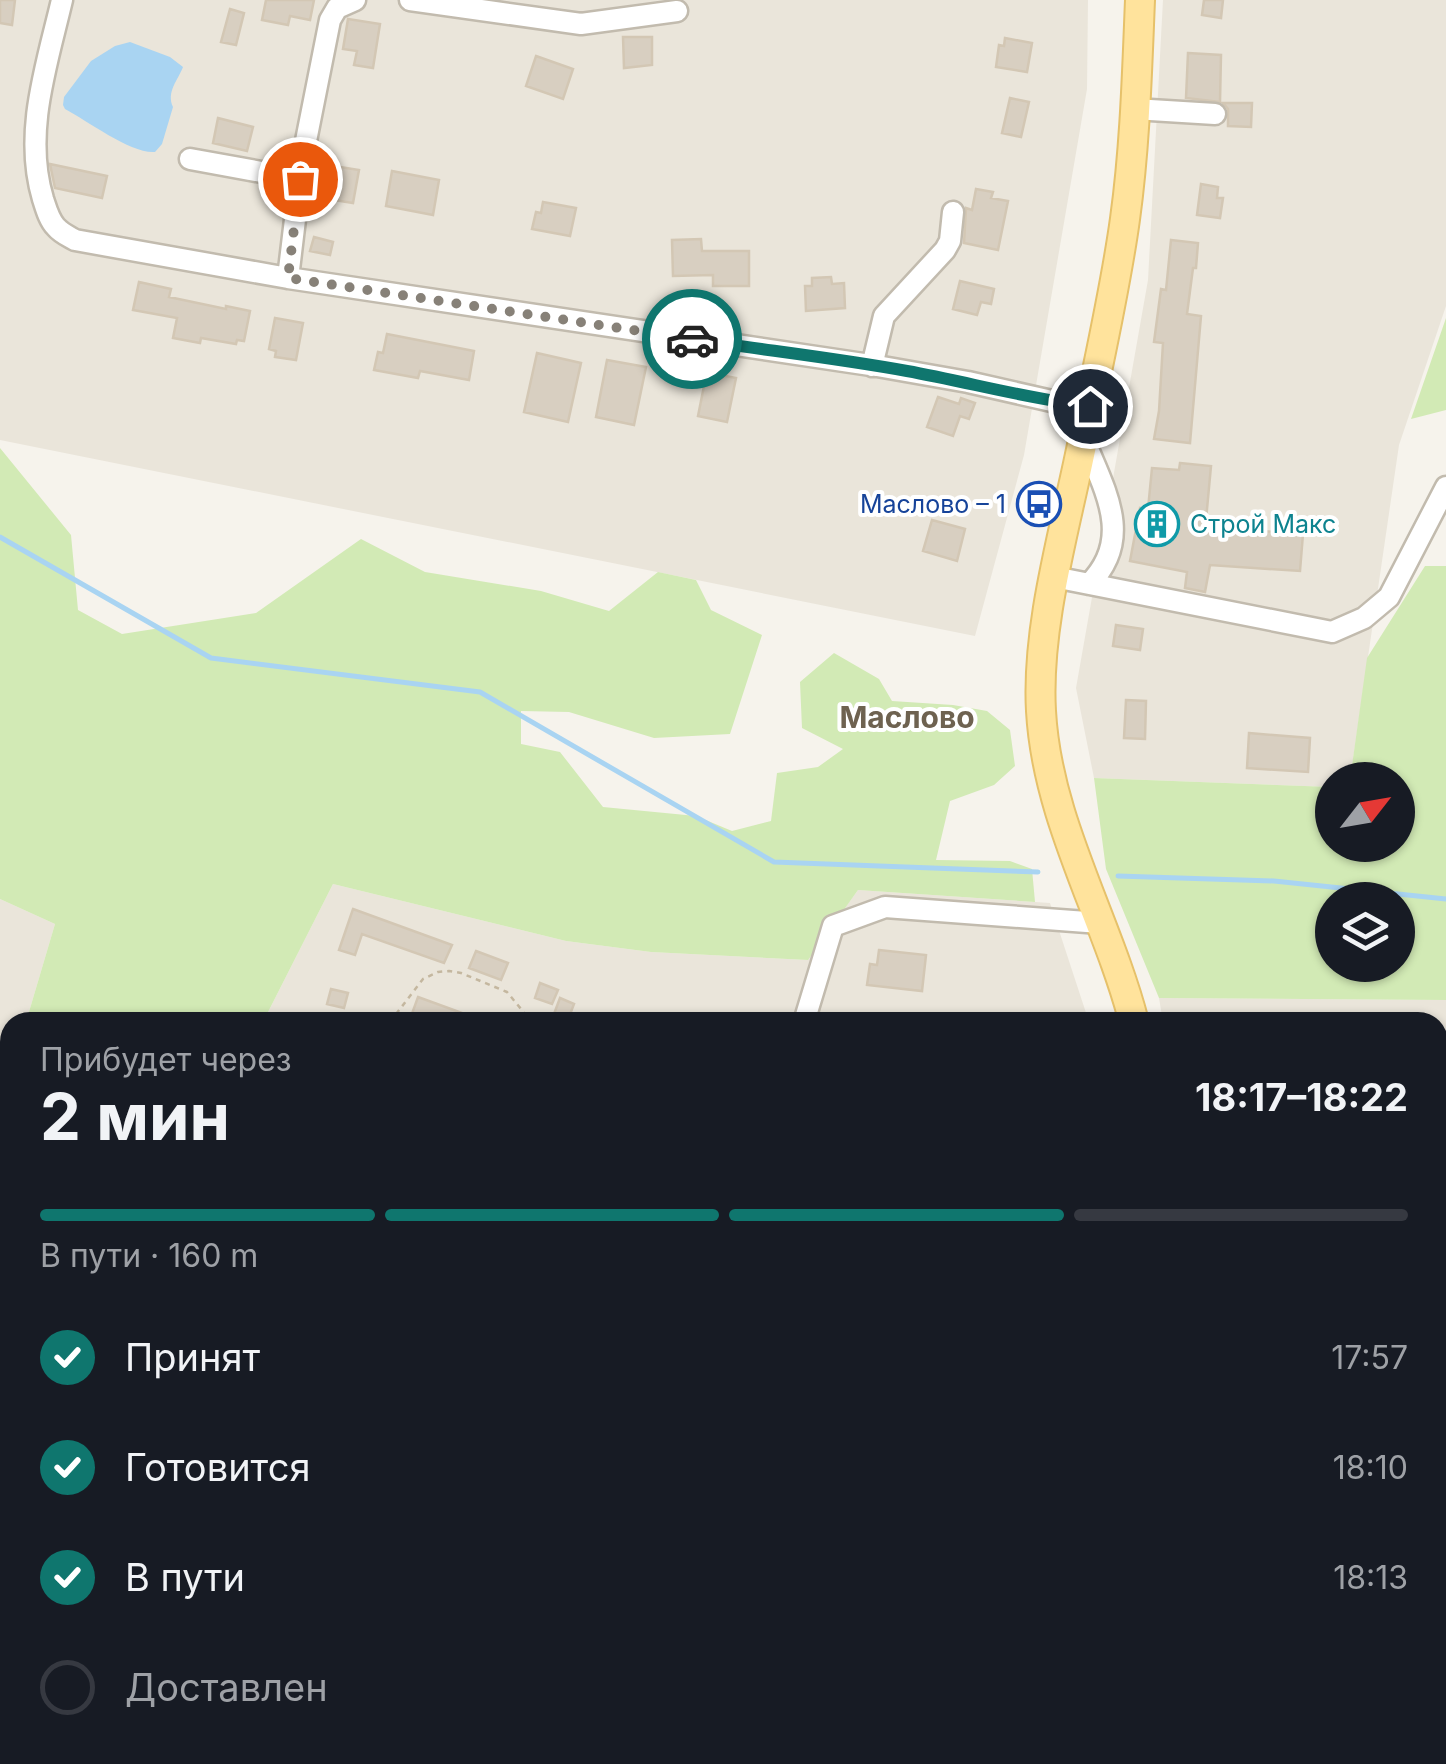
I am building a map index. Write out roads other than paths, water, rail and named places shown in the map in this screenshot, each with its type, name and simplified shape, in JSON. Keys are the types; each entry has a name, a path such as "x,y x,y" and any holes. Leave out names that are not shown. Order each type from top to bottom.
{"main road":[{"path":"1131,1012 1046,760 1041,659 1125,220 1140,0"}],"street":[{"path":"62,0 36,128 41,191 52,222 76,240 288,278 872,366 1090,406"},
{"path":"288,278 300,179 330,20 336,8 355,0"},
{"path":"410,0 581,24 677,12"},
{"path":"1134,109 1215,114"},
{"path":"190,159 300,179"},
{"path":"872,366 884,316 945,250 954,212"},
{"path":"1083,438 1114,522 1109,557 1088,584"},
{"path":"1054,577 1332,632 1364,618 1389,596 1446,487"},
{"path":"807,1012 833,926 885,908 1100,923"}],"water":[{"path":"130,42 170,57 183,67 172,91 173,107 162,144 155,152 122,142 63,105 64,97 91,61"}],"waterway":[{"path":"0,537 211,658 480,692 774,862 1038,872"},
{"path":"1118,876 1274,881 1446,899"}],"place":[{"name":"Маслово – 1","path":"1039,504"},
{"name":"Строй Макс","path":"1157,524"}],"district":[{"name":"Маслово","path":"907,717"}]}
